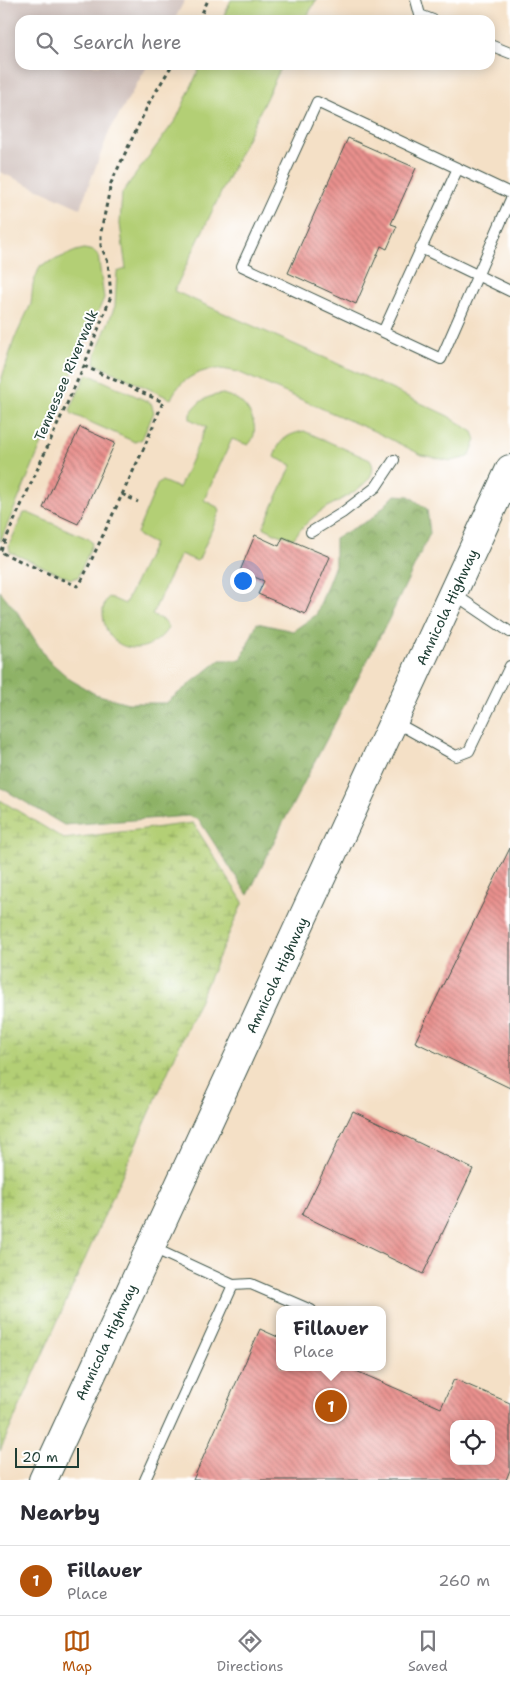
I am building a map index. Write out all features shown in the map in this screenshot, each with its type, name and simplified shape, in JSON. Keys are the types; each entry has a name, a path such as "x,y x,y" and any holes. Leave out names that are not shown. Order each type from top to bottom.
{"main road":[{"name":"Amnicola Highway","path":"43,1480 510,469"}],"lane":[{"path":"416,0 420,15"},
{"path":"495,47 510,53"},
{"path":"510,193 317,102 242,266 440,359 510,201"},
{"path":"383,332 458,168"},
{"path":"421,248 510,291"},
{"path":"311,532 342,513 376,487 394,460"},
{"path":"453,594 510,632"},
{"path":"394,722 456,756 468,751 510,666"},
{"path":"150,1247 233,1285 252,1284 302,1306"},
{"path":"145,1480 233,1285"}],"path":[{"path":"201,15 208,0"},
{"name":"Tennessee Riverwalk","path":"0,552 84,366 111,296 108,262 101,246 101,232 111,183 149,103 169,70"},
{"path":"0,552 77,586 81,582 143,450 163,402 84,366"},
{"path":"122,494 138,502"}],"shaded area":[{"path":"0,0 185,0 177,15 15,15 15,70 145,70 109,132 80,208 0,172"}],"green space":[{"path":"231,0 316,0 308,15 224,15"},
{"path":"199,70 280,70 174,291 332,361 448,416 473,432 476,440 469,457 451,461 422,455 376,432 238,372 219,369 204,371 184,382 171,399 95,364 96,353 115,306 117,272 126,269 120,224 122,193 177,118"},
{"path":"84,249 94,251 98,255 104,298 0,542 0,384 14,340 31,304 33,284 40,266"},
{"path":"88,374 151,403 154,412 142,439 135,442 72,414 70,410"},
{"path":"223,394 243,404 251,415 254,427 252,440 248,445 232,439 204,500 219,508 220,511 199,559 197,561 180,554 152,615 165,621 168,628 149,645 138,648 127,647 118,643 110,635 105,624 103,610 105,603 109,597 125,604 154,544 137,533 158,483 162,481 179,488 206,427 190,419 190,414 204,400"},
{"path":"304,431 370,460 373,468 371,476 365,483 317,514 293,539 284,535 281,536 263,527 292,465 274,457 276,451 281,442 288,436"},
{"path":"395,495 409,496 427,509 430,533 391,615 282,825 248,895 199,820 188,816 64,825 0,787 0,591 18,613 47,659 71,680 95,694 128,703 166,703 220,660 241,660 257,623 293,631 316,615 335,565 335,538 371,519"},
{"path":"24,513 89,539 92,543 91,547 78,577 71,579 10,552 9,545"},
{"path":"0,800 64,839 193,823 243,902 0,1451"}],"building":[{"path":"348,138 416,168 391,224 397,226 387,249 381,246 356,304 288,273"},
{"path":"80,427 115,443 78,524 43,508"},
{"path":"255,535 279,546 283,537 330,557 305,614 258,594 264,581 240,571"},
{"path":"510,848 510,1088 415,1042"},
{"path":"353,1111 473,1169 423,1274 302,1215"},
{"path":"260,1329 276,1336 276,1371 356,1371 441,1408 454,1379 510,1403 510,1470 506,1480 193,1480"}],"place":[{"name":"Fillauer","path":"331,1406"}]}
